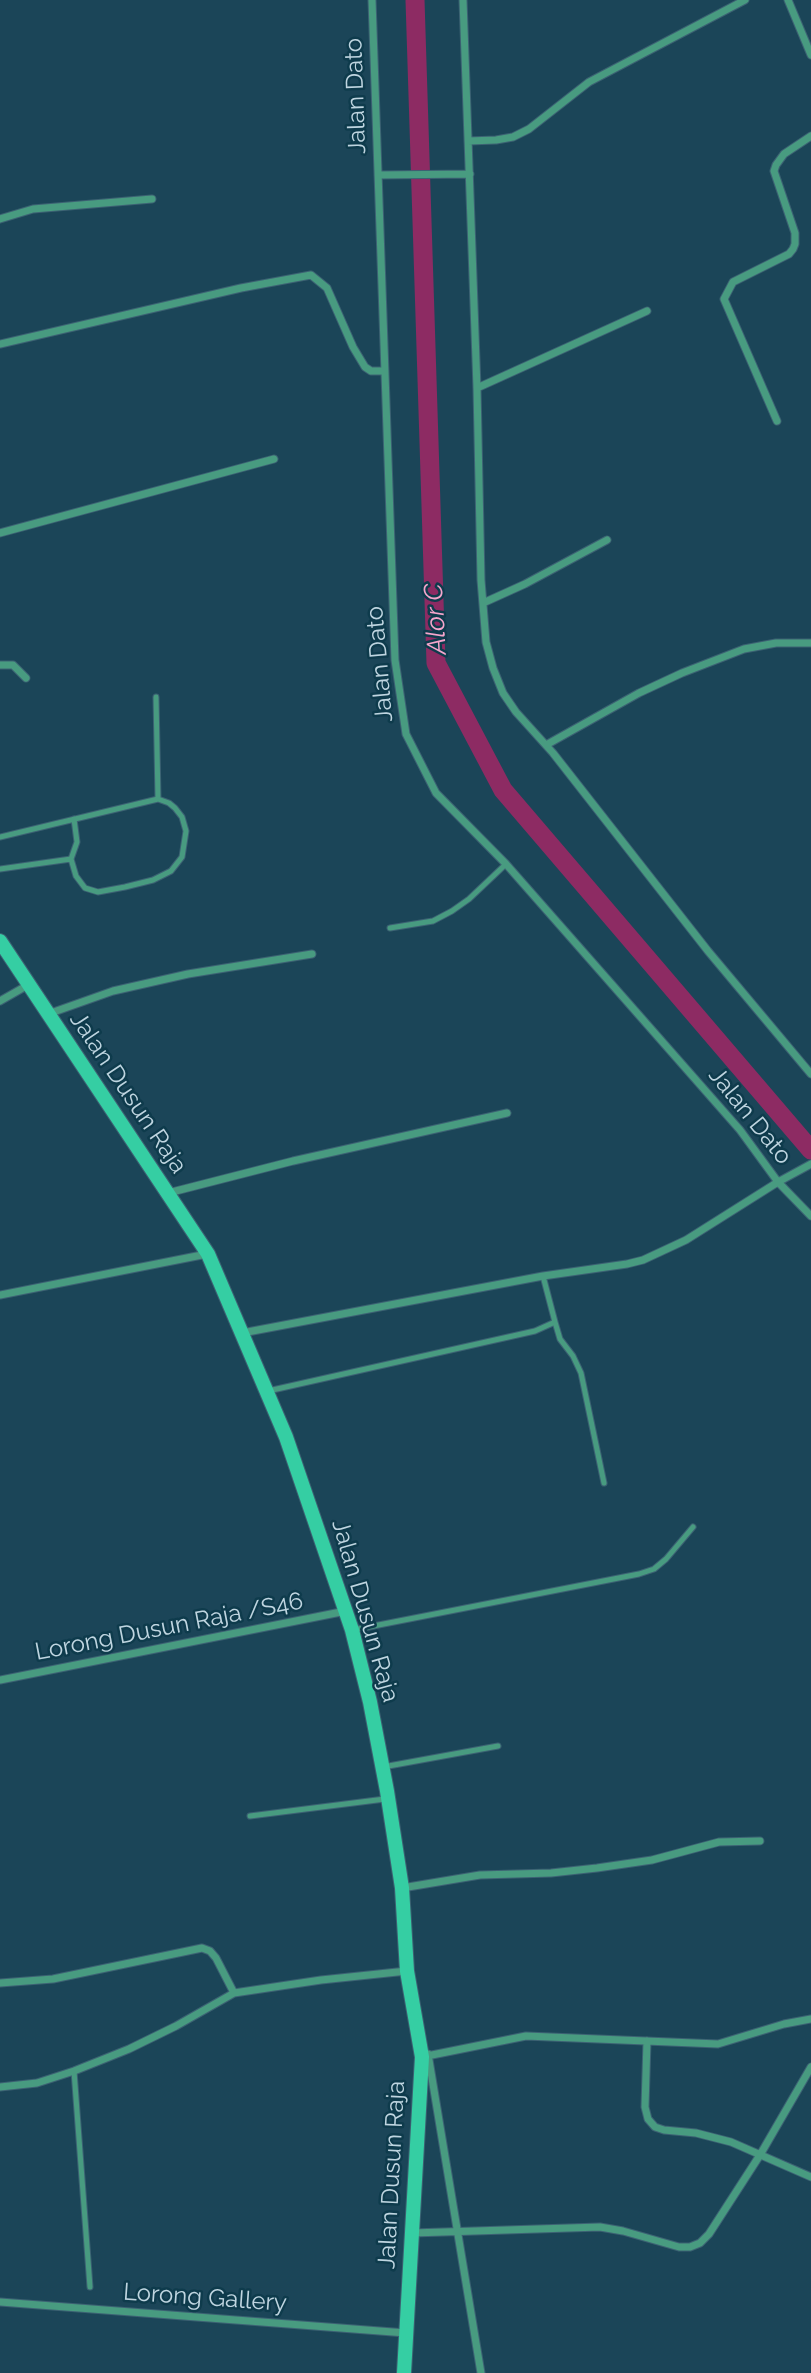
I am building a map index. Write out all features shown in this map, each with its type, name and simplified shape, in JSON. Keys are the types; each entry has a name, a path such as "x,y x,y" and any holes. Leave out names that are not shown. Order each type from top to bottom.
{"main road":[{"name":"Jalan Dusun Raja","path":"0,941 208,1254 286,1437 352,1630 383,1767 402,1888 407,1971 425,2056 404,2373"}],"street":[{"name":"Jalan Dato","path":"372,0 395,660 406,734 436,793 506,864 740,1130 811,1216"},
{"path":"463,0 483,603 486,642 493,668 503,693 516,712 546,745 708,951 811,1074"},
{"path":"468,141 496,140 522,133 589,82 745,0"},
{"path":"788,0 811,55"},
{"path":"777,421 724,299 733,282 789,254 793,249 795,233 775,171 776,164 784,154 811,136"},
{"path":"379,175 470,174"},
{"path":"0,219 33,209 152,200"},
{"path":"0,344 241,288 311,275 327,288 353,347 365,367 371,371 385,371"},
{"path":"477,388 647,311"},
{"path":"0,533 274,459"},
{"path":"483,603 607,540"},
{"path":"546,745 639,693 744,649 776,643 811,643"},
{"path":"0,665 13,665 26,678"},
{"path":"48,1014 113,991 188,974 312,954"},
{"path":"0,1001 28,985"},
{"path":"168,1193 293,1161 507,1113"},
{"path":"242,1333 543,1276 643,1260 686,1240 811,1164"},
{"path":"0,1295 208,1254"},
{"name":"Lorong Dusun Raja /S46","path":"0,1680 346,1611"},
{"path":"402,1888 480,1875 551,1873 597,1868 652,1860 719,1843 760,1841"},
{"path":"0,1983 53,1979 202,1948 210,1951 216,1958 234,1993"},
{"path":"0,2087 37,2082 74,2071 153,2037 234,1993 407,1971"},
{"path":"481,2373 425,2056 526,2036 719,2044 784,2024 811,2019"},
{"path":"647,2041 645,2107 648,2119 655,2127 731,2142 811,2177"},
{"path":"412,2233 600,2227 679,2247 700,2243 709,2234 760,2155 811,2067"},
{"name":"Lorong Gallery","path":"0,2302 406,2333"}],"lane":[{"path":"156,697 158,799"},
{"path":"0,837 74,819 158,799 169,803 182,817 186,831 182,857 171,871 153,880 91,891 80,883 71,859 77,842 74,819"},
{"path":"0,869 71,859"},
{"path":"390,928 433,921 452,911 469,900 506,864"},
{"path":"543,1276 560,1339 573,1356 581,1373 604,1483"},
{"path":"267,1391 535,1331 555,1322"},
{"path":"352,1630 639,1574 654,1569 666,1559 693,1527"},
{"path":"383,1767 498,1746"},
{"path":"250,1816 388,1798"},
{"path":"74,2071 90,2287"}],"waterway":[{"name":"Alor C","path":"415,0 436,663 503,790 811,1150"}]}
